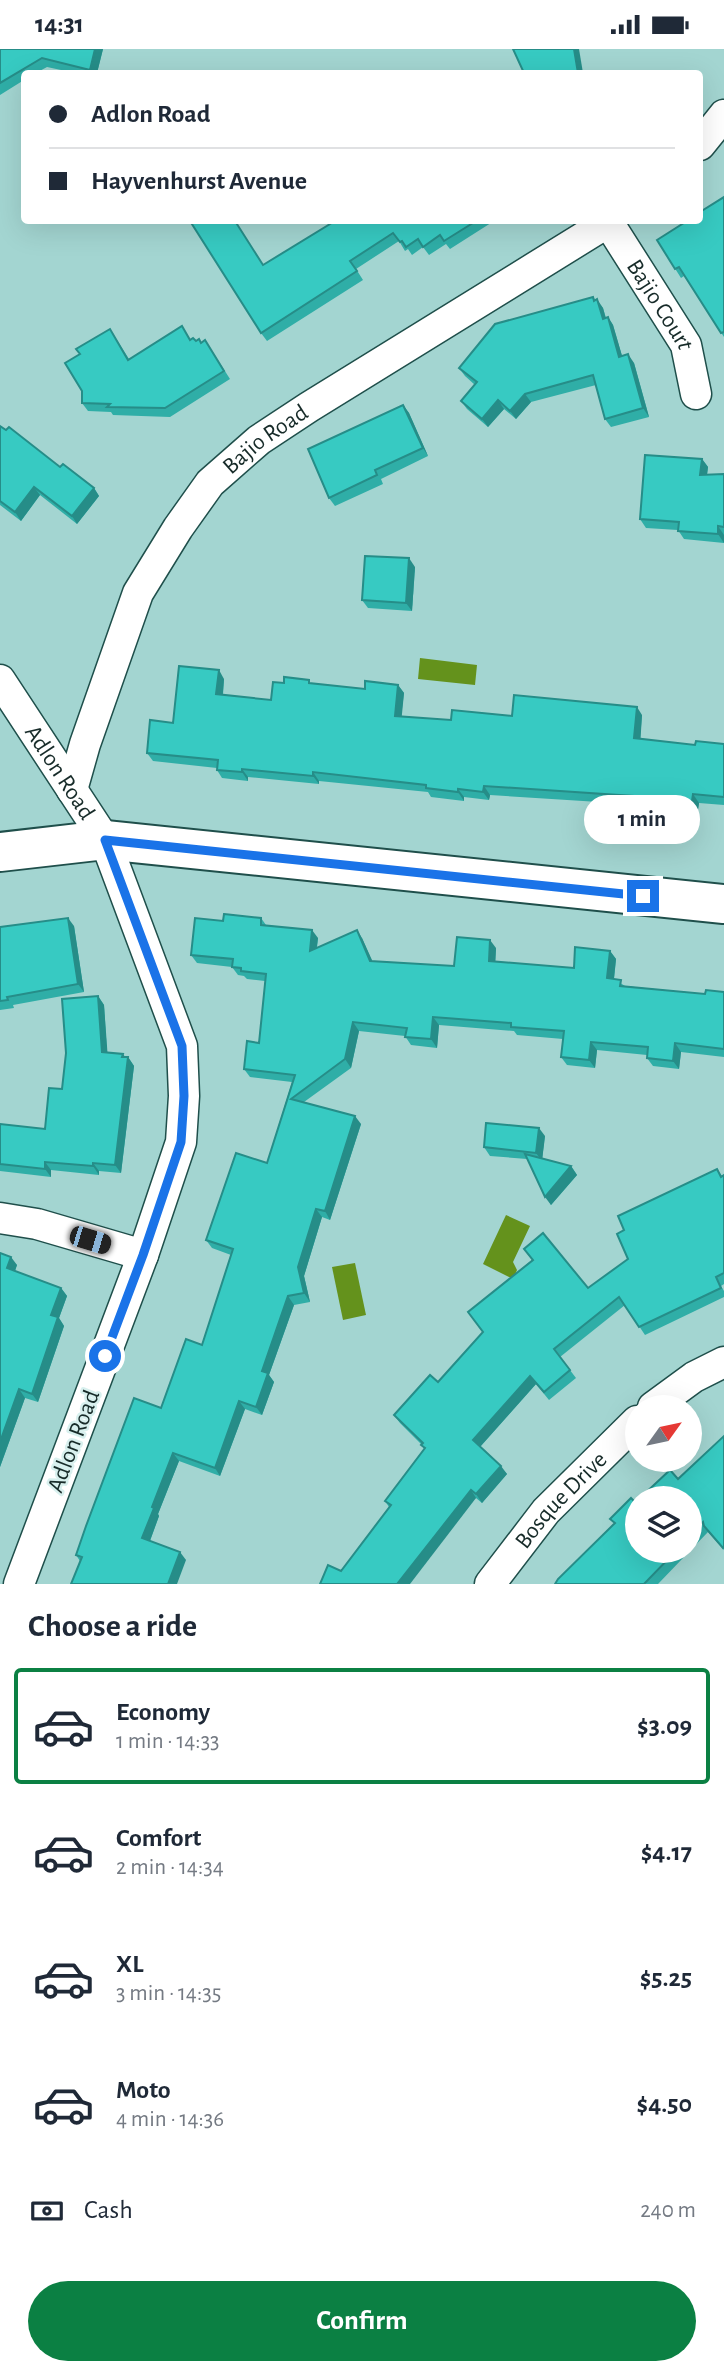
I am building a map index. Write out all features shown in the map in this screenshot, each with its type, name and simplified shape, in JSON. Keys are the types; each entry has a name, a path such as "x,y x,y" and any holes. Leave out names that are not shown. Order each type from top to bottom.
{"main road":[{"path":"0,852 105,840 724,904"}],"street":[{"path":"703,141 724,115"},
{"name":"Bajio Road","path":"72,790 85,744 138,593 178,528 210,483 259,440 309,407 604,224"},
{"name":"Bajio Court","path":"611,224 686,345 696,394"},
{"name":"Adlon Road","path":"0,680 105,840 182,1046 184,1096 181,1142 143,1255 19,1584"},
{"path":"0,1218 37,1224 143,1255"},
{"path":"669,1395 694,1377 724,1362"},
{"name":"Bosque Drive","path":"490,1584 546,1511 625,1433"}],"shaded area":[{"path":"420,658 477,665 475,685 418,679"},
{"path":"506,1215 530,1226 513,1262 517,1270 513,1279 483,1264"},
{"path":"355,1263 366,1315 343,1320 332,1267"}],"building":[{"path":"0,49 95,49 90,70 42,58 0,83"},
{"path":"513,49 574,49 578,70 523,70"},
{"path":"724,197 724,332 721,333 679,267 675,269 657,240 682,224 703,224 703,210"},
{"path":"192,224 237,224 263,265 330,224 471,224 444,241 440,235 423,247 418,239 406,247 393,233 350,261 357,271 261,333"},
{"path":"593,297 594,301 597,299 603,319 608,317 619,357 628,354 643,408 605,419 593,375 525,394 510,411 498,400 482,419 461,401 477,382 459,368 495,324"},
{"path":"182,326 190,340 199,339 201,343 205,340 224,371 165,408 107,407 110,404 82,403 82,391 65,363 80,354 76,349 110,329 128,360"},
{"path":"403,405 423,448 375,470 377,475 329,498 308,449"},
{"path":"0,426 6,430 9,427 60,467 63,464 94,488 72,516 34,487 15,512 0,501"},
{"path":"645,455 702,459 700,475 724,474 724,527 718,526 718,534 678,531 679,522 640,519"},
{"path":"365,556 409,558 406,603 362,600"},
{"path":"179,666 219,670 216,694 271,700 273,682 284,683 284,677 309,680 309,683 365,689 365,681 398,685 395,716 451,720 452,710 512,716 514,695 637,707 634,738 695,745 696,741 724,744 724,797 693,794 691,808 662,805 663,798 484,786 483,792 458,789 458,792 426,788 426,785 313,772 313,776 242,769 242,772 217,770 218,760 147,753 150,720 173,723"},
{"path":"224,914 261,918 261,925 312,930 310,951 357,930 370,961 454,966 457,937 490,940 489,961 574,968 575,947 610,951 607,978 621,980 620,986 705,994 706,990 724,992 724,1049 675,1043 673,1061 647,1058 648,1047 591,1042 589,1060 561,1057 564,1031 511,1027 511,1023 433,1017 431,1039 405,1037 407,1028 353,1022 345,1059 291,1099 355,1116 325,1211 316,1209 298,1267 304,1293 288,1296 262,1371 268,1373 256,1407 239,1401 215,1468 173,1453 152,1507 154,1508 142,1538 180,1552 168,1584 71,1584 82,1557 76,1555 134,1398 161,1408 186,1339 202,1345 233,1249 206,1240 236,1153 267,1163 295,1075 244,1069 247,1041 259,1043 266,974 241,971 241,968 232,967 233,959 191,955 195,918 223,921"},
{"path":"68,918 78,984 7,997 8,1000 0,1001 0,927"},
{"path":"98,996 102,1052 128,1057 115,1165 45,1162 45,1169 0,1164 0,1124 45,1129 49,1088 62,1089 66,1053 62,999"},
{"path":"486,1123 539,1128 536,1153 484,1147"},
{"path":"525,1154 571,1166 545,1197"},
{"path":"717,1169 721,1177 724,1175 724,1273 716,1277 721,1288 639,1327 619,1297 554,1349 570,1370 544,1392 530,1376 473,1440 501,1466 476,1494 471,1490 397,1584 320,1584 328,1565 341,1571 391,1505 385,1501 425,1448 394,1415 430,1375 438,1382 483,1332 468,1312 533,1260 524,1249 543,1233 588,1288 628,1259 617,1234 624,1230 618,1216"},
{"path":"0,1253 11,1257 7,1268 61,1288 51,1315 58,1317 32,1394 19,1389 0,1442"},
{"path":"724,1436 723,1548 702,1523 702,1486 653,1486 668,1472 672,1472 678,1479 685,1472 702,1472 702,1457"},
{"path":"625,1504 625,1563 664,1563 644,1584 555,1584 615,1523 610,1519"}],"route":[{"path":"105,1356 181,1142 184,1096 182,1046 105,840 643,896"}]}
